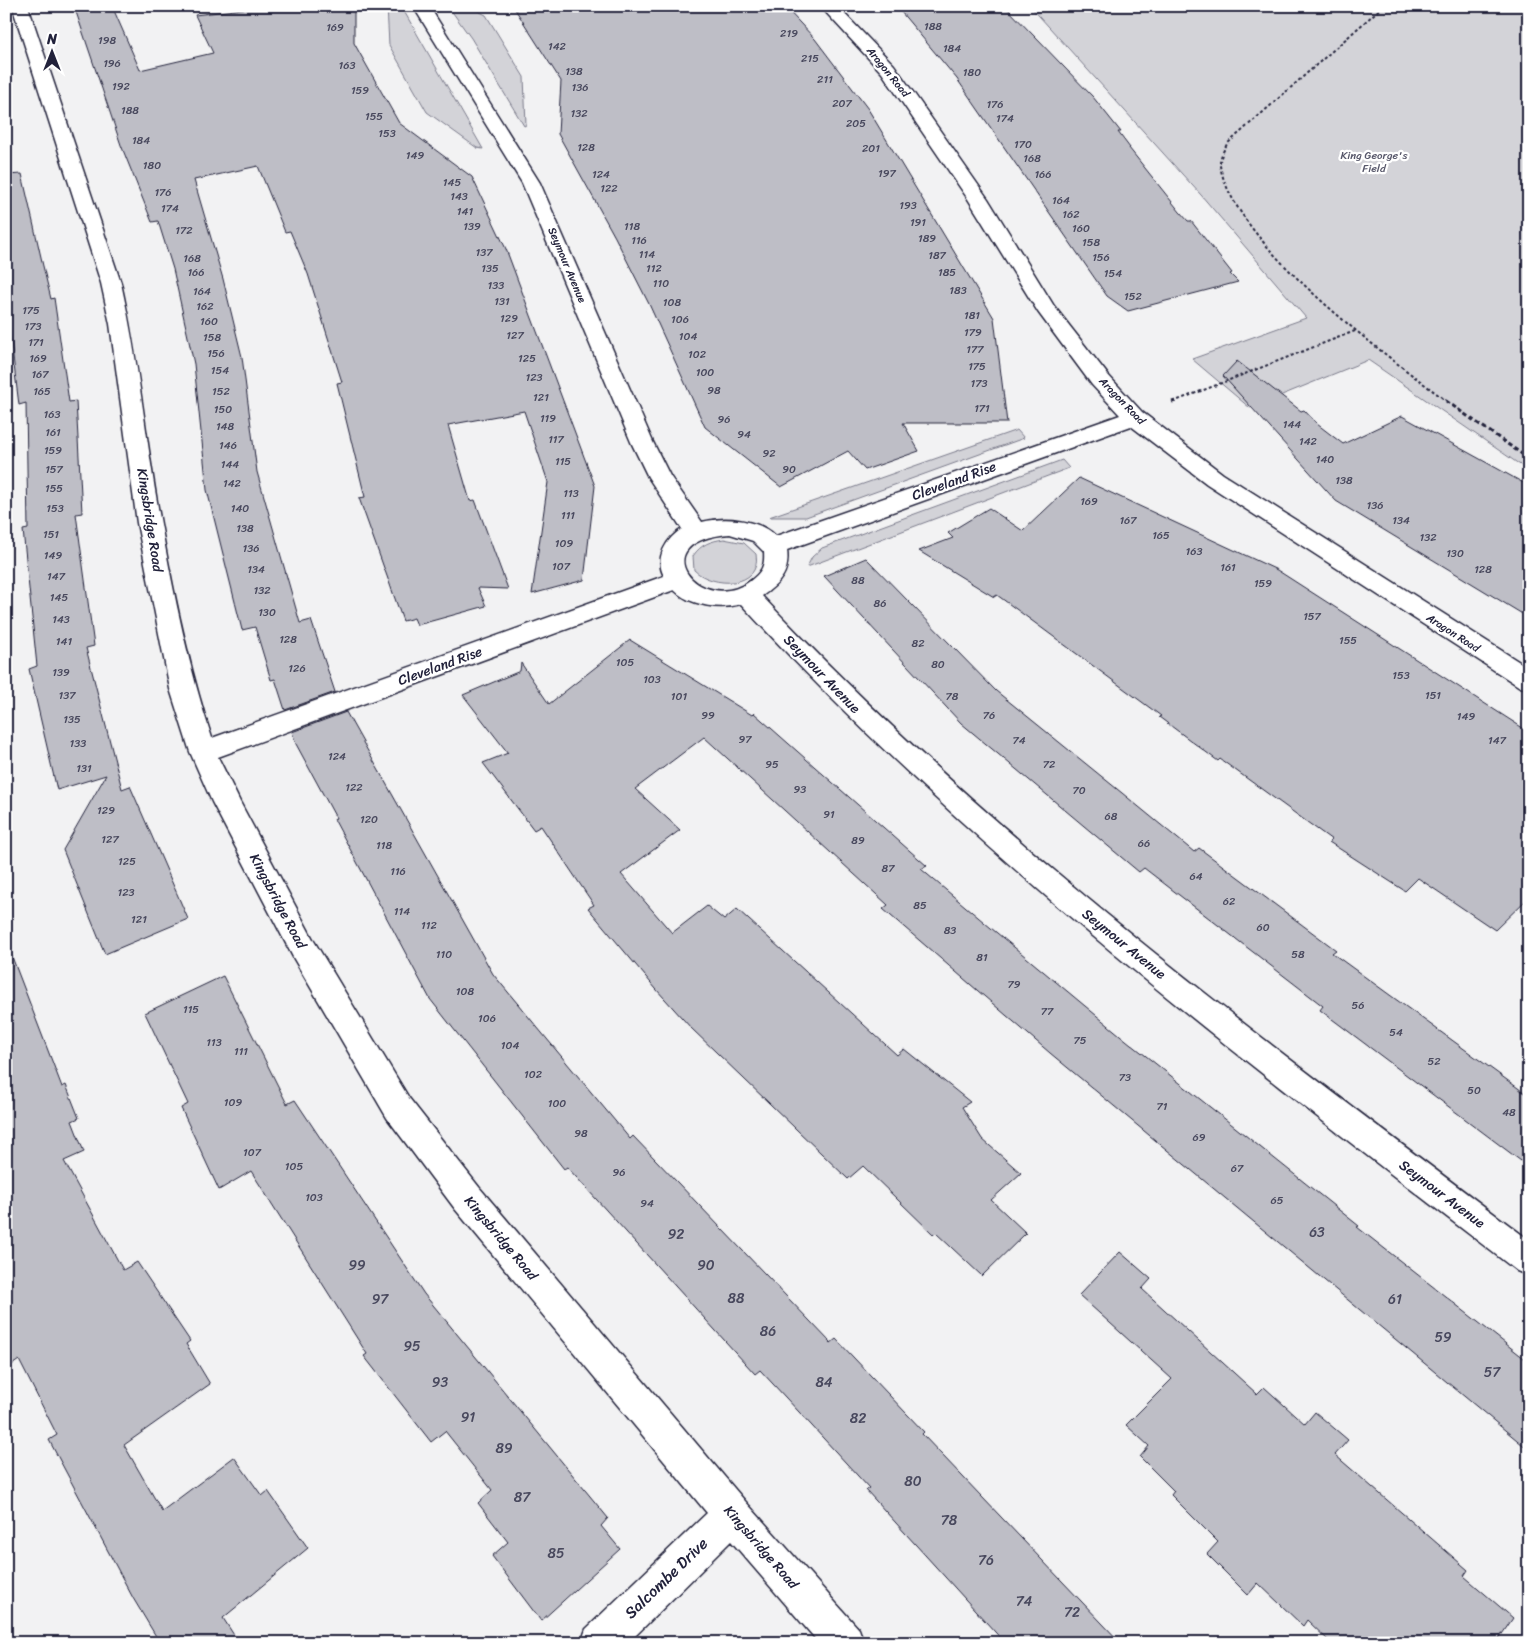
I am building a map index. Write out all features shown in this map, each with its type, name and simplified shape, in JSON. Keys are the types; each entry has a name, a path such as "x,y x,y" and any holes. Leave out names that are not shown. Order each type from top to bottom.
{"street":[{"name":"Kingsbridge Road","path":"20,6 112,283 157,565 183,689 203,752 226,802 304,950 398,1108 467,1198 732,1514 845,1643"},
{"name":"Seymour Avenue","path":"421,6 495,122 531,183 642,442 659,477 696,531"},
{"name":"Aragon Road","path":"828,6 888,70 978,199 1045,308 1100,380 1134,417 1215,479 1529,680"},
{"name":"Cleveland Rise","path":"773,546 1134,417"},
{"path":"731,526 748,529 763,536 773,546 778,557 777,568 774,574 761,588 747,595 715,598 687,589 677,580 672,569 671,558 675,548 684,538 696,531 713,527 731,526"},
{"name":"Cleveland Rise","path":"203,752 677,580"},
{"name":"Seymour Avenue","path":"747,595 857,710 1038,874 1256,1051 1529,1260"},
{"name":"Salcombe Drive","path":"600,1643 732,1514"}],"path":[{"path":"1383,6 1227,144 1220,164 1232,195 1262,241 1355,331 1469,420 1529,460"},
{"path":"1134,417 1355,331"}],"green space":[{"path":"387,6 401,6 483,149 477,148 427,112 389,45"},
{"path":"448,6 468,6 486,15 524,77 526,125 524,126 471,38"},
{"name":"King George's Field","path":"1030,6 1529,6 1529,471 1368,360 1250,408 1192,359 1306,318 1201,195"},
{"path":"1017,430 1024,438 806,517 769,517"},
{"path":"1062,460 1069,468 807,567 812,557 822,548"},
{"path":"724,539 744,543 756,554 756,565 751,574 744,579 734,582 723,582 702,576 694,570 693,556 696,552 707,544"}],"building":[{"path":"74,6 112,6 140,70 213,53 195,15 266,6 354,6 354,43 399,123 472,177 506,249 595,486 584,580 532,594 548,482 524,411 448,425 470,501 475,500 508,589 478,588 486,606 417,625 414,618 403,621 359,498 365,497 337,383 342,382 308,274 290,231 285,232 258,166 194,180 223,279 242,357 257,472 300,623 311,620 335,692 285,710 275,679 271,680 255,627 242,630 207,490 194,364 173,269 158,221 152,222 121,145"},
{"path":"513,6 784,6 815,39 868,109 994,318 1007,423 903,423 919,451 865,470 848,451 781,487 705,427 649,304 615,237 558,134 561,81"},
{"path":"896,6 1005,6 1093,97 1121,132 1118,132 1129,148 1180,212 1188,221 1191,221 1238,282 1128,311 1107,296 957,79"},
{"path":"22,174 51,299 54,298 69,402 76,401 82,513 76,514 94,646 86,648 122,789 130,786 188,919 105,954 63,850 106,775 57,790 29,669 37,666 23,530 28,529 26,403 19,405 6,301 6,175"},
{"path":"1237,361 1301,411 1304,410 1317,424 1343,444 1402,416 1529,486 1529,618 1336,501 1223,376"},
{"path":"1079,478 1277,570 1529,732 1529,897 1495,930 1418,878 1405,891 1329,842 1332,840 1220,759 1218,761 1159,717 1161,716 997,595 994,597 919,551 953,538 948,533 989,508 1023,531"},
{"path":"866,558 996,691 1194,852 1199,848 1336,950 1332,953 1529,1096 1529,1167 1320,1010 1323,1006 1144,868 1139,872 961,723 824,576"},
{"path":"630,640 752,715 754,713 927,866 921,869 991,928 1126,1040 1359,1226 1357,1227 1529,1362 1529,1450 1050,1053 883,909 888,905 704,737 635,789 680,830 621,874 672,933 707,906 724,920 737,909 897,1055 904,1049 970,1102 962,1107 982,1139 1021,1173 991,1200 1026,1233 982,1276 936,1233 934,1235 863,1166 848,1179 691,1028 656,989 588,908 594,905 541,826 534,830 483,763 508,753 463,695 520,671 521,663 549,704"},
{"path":"346,712 493,974 630,1139 633,1136 831,1343 836,1339 924,1432 922,1434 1121,1643 1005,1643 866,1490 869,1488 760,1370 755,1374 567,1167 564,1169 430,999 296,744 292,732"},
{"path":"9,949 62,1087 66,1085 79,1118 72,1121 84,1152 64,1161 123,1270 137,1262 190,1341 186,1344 210,1384 124,1445 162,1511 234,1457 262,1496 268,1491 308,1548 223,1618 239,1643 160,1643 133,1598 49,1440 57,1435 19,1360 6,1369 6,950"},
{"path":"223,976 287,1104 295,1100 424,1294 608,1518 601,1526 620,1549 541,1621 492,1556 508,1542 478,1503 492,1490 445,1431 431,1442 364,1356 367,1354 251,1171 219,1190 181,1108 188,1104 145,1013"},
{"path":"1120,1252 1151,1279 1142,1289 1257,1394 1264,1387 1305,1424 1315,1412 1348,1440 1335,1455 1468,1570 1464,1576 1513,1618 1496,1643 1331,1643 1307,1620 1303,1626 1258,1583 1248,1595 1207,1554 1218,1542 1171,1495 1174,1491 1140,1457 1149,1446 1126,1425 1172,1379 1079,1295"}]}
